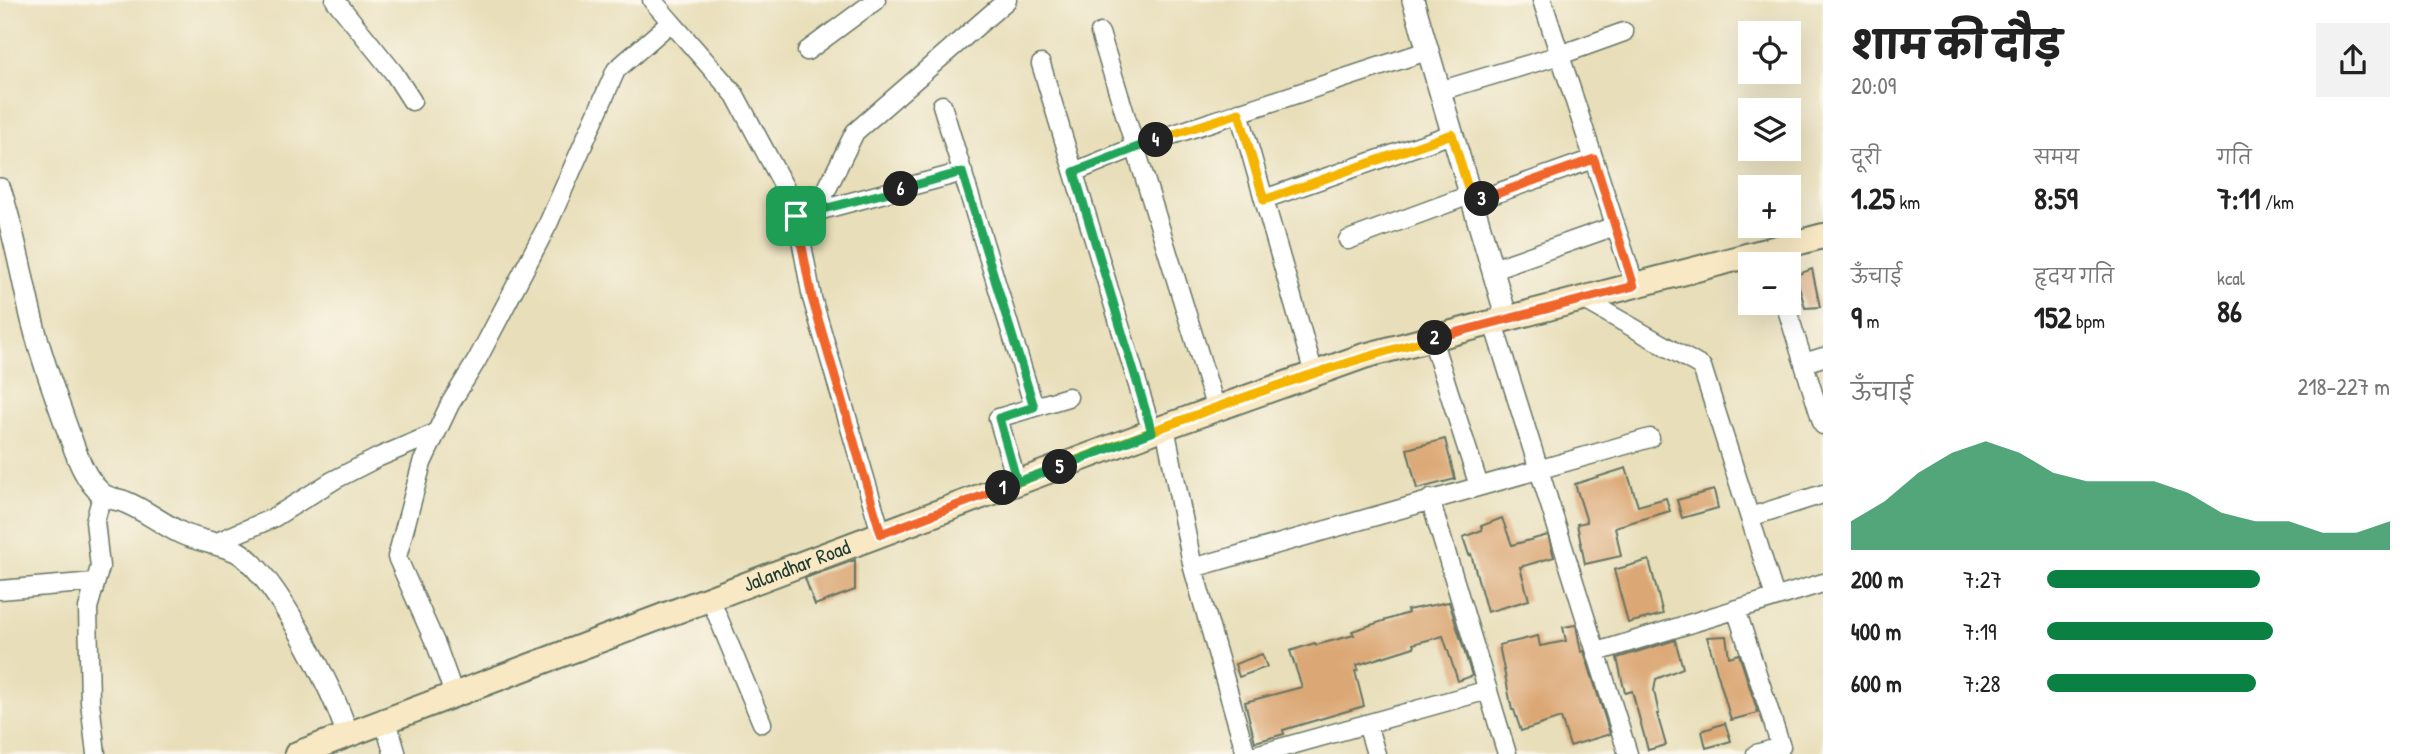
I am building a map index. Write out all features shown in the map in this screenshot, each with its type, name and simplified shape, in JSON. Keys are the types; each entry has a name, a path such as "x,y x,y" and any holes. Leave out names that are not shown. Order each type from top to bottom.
{"main road":[{"name":"Jalandhar Road","path":"1783,252 1823,236"},
{"name":"Jalandhar Road","path":"298,754 1017,482 1364,356 1634,286 1738,264"}],"street":[{"path":"335,0 394,73 412,101"},
{"path":"652,0 735,94 795,207 815,311 881,534"},
{"path":"807,51 876,0"},
{"path":"816,211 855,132 1006,0"},
{"path":"1413,0 1493,270 1500,321 1540,469 1628,754"},
{"path":"1542,0 1634,286"},
{"path":"454,694 437,647 397,557 422,463 450,404 491,335 548,224 616,70 671,22"},
{"path":"1439,91 1560,55 1624,32"},
{"path":"1100,33 1216,409"},
{"path":"1074,172 1135,147 1427,51"},
{"path":"1041,64 1159,429 1193,568 1246,754"},
{"path":"942,105 1034,407"},
{"path":"1239,113 1314,374"},
{"path":"1264,200 1452,134"},
{"path":"1348,240 1594,159"},
{"path":"796,216 962,172"},
{"path":"0,189 12,223 29,310 82,470 102,496 127,503 183,534 239,553 260,571 278,594 342,716 347,734"},
{"path":"1493,270 1615,226"},
{"path":"1583,299 1702,367 1775,597"},
{"path":"1789,315 1823,425"},
{"path":"1432,339 1479,486"},
{"path":"1804,363 1823,357"},
{"path":"1017,482 999,418 1068,397"},
{"path":"215,543 273,518 334,480 379,457 436,433"},
{"path":"1193,568 1650,438"},
{"path":"1750,517 1823,494"},
{"path":"96,754 90,702 88,608 100,567 95,521 102,496"},
{"path":"1430,499 1507,754"},
{"path":"0,590 95,582"},
{"path":"1597,652 1823,583"},
{"path":"710,598 762,723"},
{"path":"1736,609 1781,747 1756,754"},
{"path":"1259,754 1488,690"},
{"path":"385,719 395,754"},
{"path":"1367,724 1376,754"}],"building":[{"path":"1812,269 1820,307 1805,308 1801,293 1801,273"},
{"path":"1445,439 1455,479 1417,489 1407,449"},
{"path":"1626,468 1638,506 1666,498 1670,511 1615,527 1621,556 1585,564 1577,524 1587,522 1575,484"},
{"path":"1714,490 1718,508 1682,518 1677,500"},
{"path":"1502,518 1512,545 1548,535 1554,557 1520,567 1529,600 1487,612 1471,554 1469,555 1463,537"},
{"path":"855,560 855,590 815,605 805,578"},
{"path":"1649,560 1663,614 1628,623 1614,570"},
{"path":"1449,602 1472,676 1458,681 1443,636 1413,644 1414,647 1357,665 1358,670 1355,671 1364,706 1283,730 1284,734 1255,742 1245,702 1302,687 1290,651 1354,635 1352,631 1408,613 1407,610"},
{"path":"1576,625 1581,652 1584,651 1610,734 1570,746 1561,718 1521,731 1512,710 1499,645 1538,636 1540,646 1566,641 1563,627"},
{"path":"1726,636 1729,657 1739,654 1758,713 1731,720 1707,637"},
{"path":"1675,640 1683,668 1656,679 1654,691 1666,745 1648,750 1632,691 1625,693 1617,658"},
{"path":"1262,654 1267,667 1239,677 1235,664"},
{"path":"1725,723 1731,741 1706,748 1702,731"}],"route":[{"path":"1239,113 1264,200 1452,134 1472,202 1594,159 1634,286 1364,356 881,534 812,298 796,216 962,172 1034,407 999,418 1017,482 1152,432 1074,172 1135,147 1239,113"}]}
